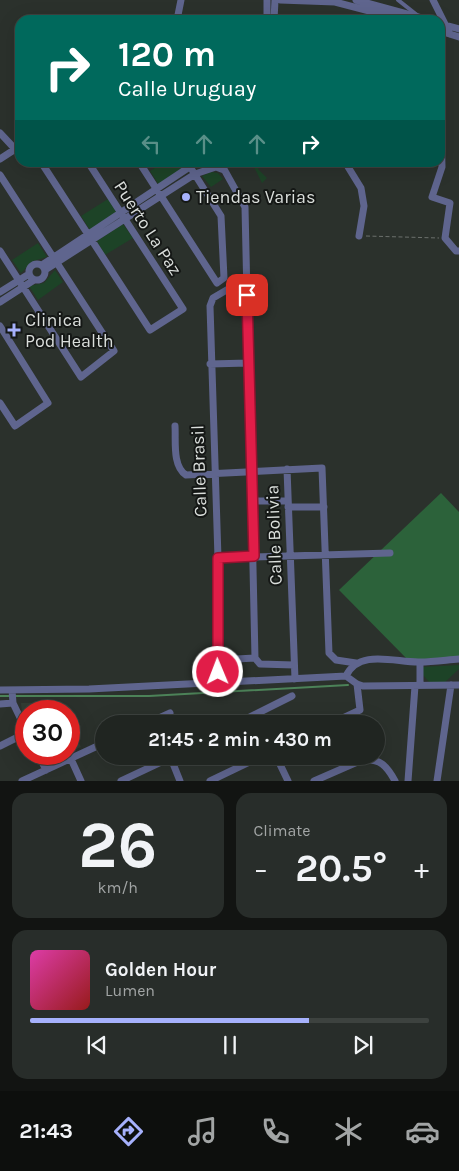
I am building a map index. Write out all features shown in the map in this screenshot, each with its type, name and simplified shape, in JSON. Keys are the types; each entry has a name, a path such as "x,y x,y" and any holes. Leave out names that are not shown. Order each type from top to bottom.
{"street":[{"path":"178,15 182,0"},
{"path":"266,0 267,15"},
{"path":"274,15 275,0"},
{"path":"280,0 335,2 385,15"},
{"path":"356,0 412,15"},
{"path":"433,0 438,15"},
{"path":"445,27 459,29"},
{"path":"445,30 450,34 459,36"},
{"path":"0,133 15,146"},
{"path":"0,159 15,149"},
{"path":"43,167 90,238"},
{"name":"Puerto La Paz","path":"90,238 150,330 183,309 91,167"},
{"path":"142,167 217,283 224,278 221,216 191,168"},
{"path":"0,292 31,277 43,278 44,268 159,193 191,168 216,167 224,170"},
{"path":"222,167 245,207 255,658 260,664 294,664"},
{"path":"348,167 361,188 364,206 359,236"},
{"path":"442,167 432,196 450,203 445,238 456,251 459,251"},
{"path":"0,176 114,351 81,377 0,251"},
{"path":"31,277 34,265 44,268"},
{"name":"Calle Brasil","path":"219,684 218,558 210,364 210,306 213,298 247,278"},
{"path":"0,302 21,283"},
{"path":"0,326 48,403 15,426 0,403"},
{"path":"210,364 248,363"},
{"name":"Calle Bolivia","path":"174,426 177,465 181,472 186,475 287,469 295,679"},
{"path":"287,469 322,468 329,654 336,660 356,663 391,659 420,662 459,659"},
{"path":"252,501 324,507"},
{"path":"218,558 390,553"},
{"path":"218,660 255,658"},
{"path":"408,781 420,662"},
{"path":"346,676 356,663"},
{"path":"0,690 219,684 346,676 357,684 455,685 437,781"},
{"path":"349,715 360,710 357,684"},
{"path":"12,691 15,707"},
{"path":"256,714 292,696"},
{"path":"0,704 13,702"},
{"path":"0,746 15,738"},
{"path":"80,754 95,748"},
{"path":"314,781 324,779 362,760 378,760 390,771 395,781"},
{"path":"44,765 46,770"},
{"path":"22,781 56,765"},
{"path":"74,765 81,781"},
{"path":"121,781 154,765"},
{"path":"174,765 180,781"},
{"path":"210,781 243,765"},
{"path":"280,765 288,781"}],"lane":[{"path":"398,0 417,15"}],"path":[{"path":"359,236 445,238"}],"green space":[{"path":"156,167 185,168 159,185 150,171"},
{"path":"254,167 260,167 258,169 267,178 262,183"},
{"path":"211,172 218,173 223,179 211,187 202,176"},
{"path":"108,199 117,213 90,230 81,216"},
{"path":"123,224 133,238 105,255 97,241"},
{"path":"38,243 47,257 33,261 21,273 12,260"},
{"path":"55,270 63,282 38,300 29,286 44,283"},
{"path":"441,493 459,512 459,657 408,660 339,590"},
{"path":"459,665 459,669 443,684 431,684 421,673 421,667"}],"waterway":[{"path":"0,696 149,696 348,685"}],"place":[{"name":"Tiendas Varias","path":"186,197"},
{"name":"Clinica Pod Health","path":"14,330"}],"route":[{"path":"218,672 218,558 254,556 247,295"}]}
